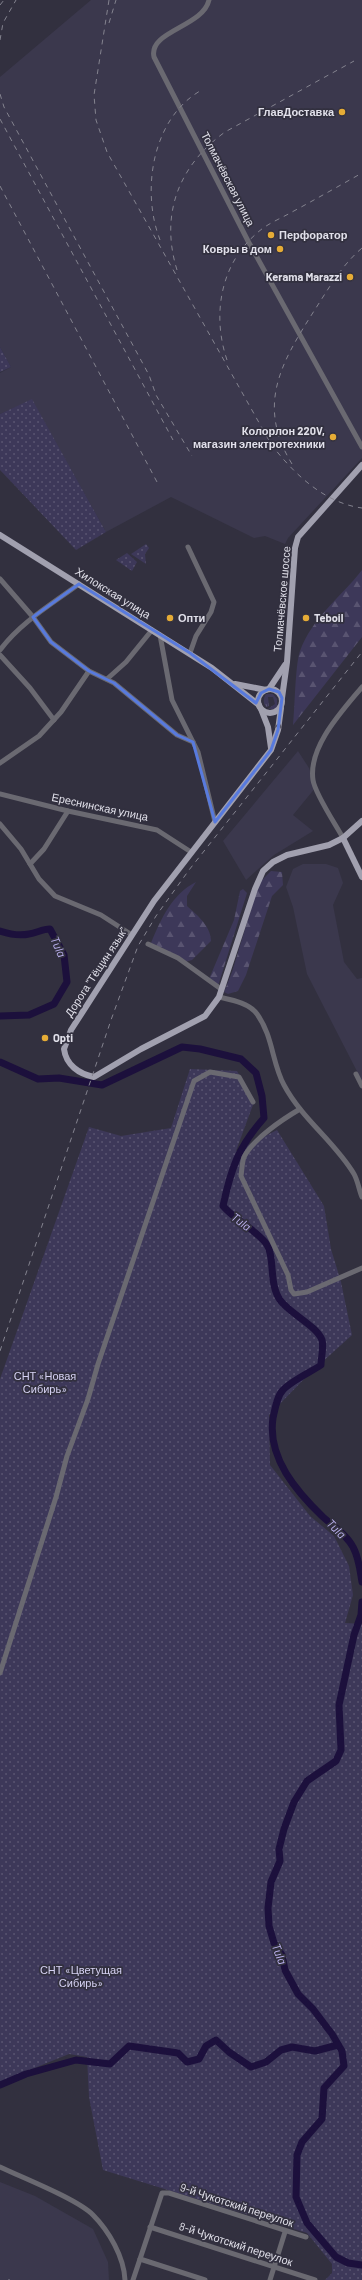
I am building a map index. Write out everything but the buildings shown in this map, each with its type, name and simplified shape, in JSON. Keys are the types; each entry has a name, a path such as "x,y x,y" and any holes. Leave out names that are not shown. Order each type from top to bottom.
{"main road":[{"name":"Толмачёвское шоссе","path":"282,698 287,662 294,548 298,537 362,465"},
{"name":"Хилокская улица","path":"0,535 190,653 233,683 260,707"},
{"path":"271,750 268,730 260,707 261,693 267,689 287,662"},
{"path":"233,683 279,692 282,698 281,708 271,714 260,707"},
{"name":"Дорога \"Тёщин язык\"","path":"281,708 278,730 271,750 191,852 132,935 65,1041 66,1056 77,1070 94,1077 141,1048 200,1019 209,1011 219,997 254,890 263,871 272,862 287,856 328,845 343,838 362,821"},
{"path":"343,838 362,877"}],"street":[{"name":"Толмачёвская улица","path":"209,0 203,13 161,38 154,48 154,57 248,241 362,447"},
{"path":"188,547 214,602 196,636 190,653"},
{"path":"0,580 33,617 51,642 89,671 107,679 122,689 177,735 193,742"},
{"path":"0,650 14,633 33,617 79,584"},
{"path":"107,679 126,662 152,630"},
{"path":"160,635 172,700 198,752 215,822"},
{"path":"0,655 30,688 54,720"},
{"path":"0,763 39,736 54,720 89,671"},
{"path":"343,838 313,781 314,767 330,725 362,687"},
{"name":"Ереснинская улица","path":"0,794 68,811 158,830 191,852"},
{"path":"30,864 44,849 68,811"},
{"path":"0,824 30,864 39,879 55,896 101,915 132,935"},
{"path":"148,944 178,958 221,989"},
{"path":"219,997 235,1000 256,1013 272,1043 279,1076 300,1110 354,1175 362,1197"},
{"path":"0,1673 56,1497 67,1456 88,1399 98,1364 194,1081 210,1072 239,1077 253,1102"},
{"path":"356,1074 362,1086"},
{"path":"300,1110 286,1118 253,1145 244,1158 241,1176 288,1275 291,1290 294,1294 307,1292 362,1268"},
{"path":"0,2167 77,2204 93,2214 114,2243 121,2258 125,2280"},
{"name":"9-й Чукотский переулок","path":"150,2226 162,2193 169,2193 285,2232 306,2237"},
{"path":"133,2280 150,2226"},
{"name":"8-й Чукотский переулок","path":"150,2226 315,2280"},
{"path":"270,2280 285,2232"},
{"path":"140,2259 205,2280"}],"highlighted area":[{"path":"79,584 190,653 256,703 261,693 269,689 279,692 282,698 278,730 271,750 215,822 193,742 177,735 114,683 89,671 51,642 33,617"}],"shaded area":[{"path":"91,0 362,0 362,458 288,538 285,544 265,536 254,538 171,497 106,532 32,400 0,414 0,373 11,367 0,347 0,77"},
{"path":"298,751 309,768 316,787 293,815 313,831 274,855 246,880 223,841"},
{"path":"303,864 326,864 338,868 343,883 333,905 344,962 357,979 362,978 362,1081 307,974 293,907 286,887 293,869"},
{"path":"0,2182 35,2196 93,2229 108,2262 109,2280 0,2280"}],"green space":[{"path":"0,347 11,367 0,372"},
{"path":"32,399 106,532 76,550 0,470 0,414"},
{"path":"146,544 149,548 145,554 146,564 131,554"},
{"path":"127,553 137,562 132,571 116,560"},
{"path":"362,570 362,637 293,725 298,658 305,639 319,618"},
{"path":"266,694 273,694 277,699 277,706 275,709 268,709 275,704 273,697 268,697 269,706 266,707 264,698"},
{"path":"271,871 282,872 283,885 272,896 246,975 238,991 228,994 224,992 232,972 259,883"},
{"path":"196,882 187,896 187,906 199,917 209,930 211,941 192,960 185,962 178,956 151,943 168,908 180,893"},
{"path":"243,889 247,893 218,986 209,979 234,920 240,891"},
{"path":"190,1069 237,1071 254,1102 236,1151 277,1130 324,1206 331,1249 341,1282 352,1335 308,1375 269,1415 270,1465 310,1516 334,1536 349,1566 353,1595 345,1623 362,1624 362,2280 325,2280 332,2273 332,2264 307,2233 103,2170 89,2097 87,2057 69,2054 0,2082 0,1379 89,1127 121,1136 171,1128"}],"waterway":[{"name":"Tula","path":"0,931 22,935 50,929 64,955 67,982 54,1004 29,1015 0,1016"},
{"name":"Tula","path":"0,1062 38,1079 59,1078 102,1085 182,1047 200,1049 241,1059 256,1073 262,1096 264,1118 248,1139 237,1159 229,1181 223,1206 265,1242 270,1254 274,1286 280,1300 315,1330 322,1340 323,1349 321,1365 291,1383 279,1396 273,1418 272,1433 279,1460 294,1485 303,1497 344,1535 355,1551 362,1582"},
{"name":"Tula","path":"362,1602 361,1615 354,1635 339,1705 341,1750 336,1761 307,1781 294,1802 284,1829 279,1849 280,1861 271,1882 268,1908 269,1926 274,1943 282,1955 285,1970 298,1994 313,2009 332,2034 342,2051 344,2066 324,2088 322,2119 302,2142 297,2155 296,2197 307,2223 336,2257 348,2263 362,2265"},
{"path":"0,2085 26,2074 76,2060 110,2064 129,2046 178,2053 187,2062 199,2059 206,2046 216,2040 229,2052 251,2067 266,2062 281,2050 292,2047 315,2051 338,2045"}],"railway":[{"path":"0,5 4,0"},
{"path":"0,40 3,23 16,0"},
{"path":"109,0 94,95 96,120 107,152 271,444 289,466 310,485 335,500 362,508"},
{"path":"109,23 116,0"},
{"path":"177,270 172,250 172,211 177,193 195,160 209,145 225,132 354,61"},
{"path":"160,240 154,221 151,200 155,158 161,138 171,119 184,103 200,91"},
{"path":"0,94 4,107 149,375 156,395 192,456"},
{"path":"0,119 173,440"},
{"path":"227,360 222,343 220,326 222,292 234,261 244,247 260,230 269,224 362,173"},
{"path":"0,186 157,482"},
{"path":"292,464 281,443 276,423 274,403 277,385 283,367 302,330 336,278 348,262 362,248"},
{"path":"0,1351 111,1020 138,946 156,916 189,870 362,652"}],"place":[{"name":"ГлавДоставка","path":"342,112"},
{"name":"Перфоратор","path":"271,235"},
{"name":"Ковры в дом","path":"280,249"},
{"name":"Kerama Marazzi","path":"350,277"},
{"name":"Колорлон 220V, магазин электротехники","path":"333,437"},
{"name":"Опти","path":"170,618"},
{"name":"Teboil","path":"306,618"},
{"name":"Opti","path":"45,1038"}],"park label":[{"name":"СНТ «Новая Сибирь»","path":"45,1382"},
{"name":"СНТ «Цветущая Сибирь»","path":"81,1976"}]}
